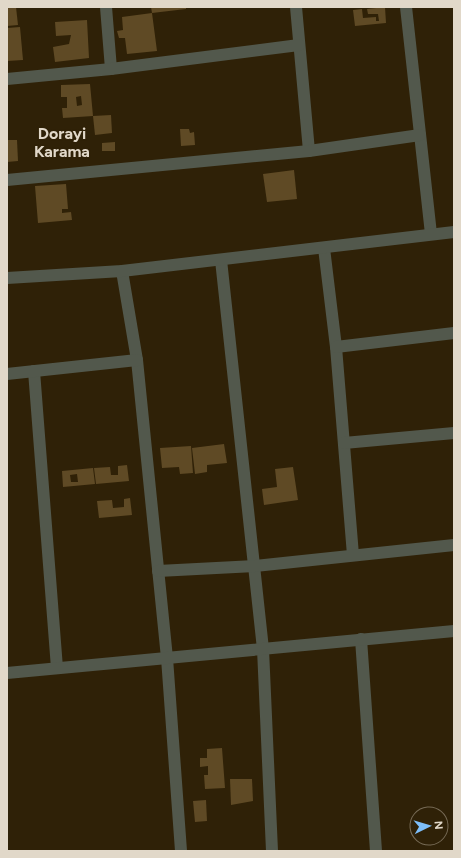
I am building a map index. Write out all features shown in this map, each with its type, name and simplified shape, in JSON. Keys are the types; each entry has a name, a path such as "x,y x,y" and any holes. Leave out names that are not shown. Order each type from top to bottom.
{"street":[{"path":"106,7 111,69"},
{"path":"296,7 309,151"},
{"path":"406,7 431,234"},
{"path":"7,79 111,69 300,45"},
{"path":"7,180 309,151 420,135"},
{"path":"7,278 122,271 454,232"},
{"path":"324,248 336,347 353,555"},
{"path":"221,260 263,649 272,851"},
{"path":"122,271 137,360 167,658 181,851"},
{"path":"336,347 454,333"},
{"path":"7,374 137,360"},
{"path":"34,371 57,668"},
{"path":"344,443 454,433"},
{"path":"158,571 255,566 454,544"},
{"path":"7,673 454,631"},
{"path":"361,640 376,851"}],"building":[{"path":"16,7 18,25 7,26 7,8"},
{"path":"151,7 186,7 186,9 152,13"},
{"path":"385,7 386,23 355,26 353,10 362,9 363,18 376,17 376,21 379,21 378,14 368,14 367,9"},
{"path":"152,13 157,51 127,54 125,38 119,38 117,31 123,30 122,17"},
{"path":"87,20 89,58 55,62 53,47 69,44 71,35 56,36 55,22"},
{"path":"20,27 23,60 7,61 7,28"},
{"path":"90,84 93,116 63,118 62,108 67,108 67,97 61,97 61,85","holes":["81,96 82,105 77,106 76,97"]},
{"path":"111,115 112,133 95,135 93,116"},
{"path":"180,129 189,129 190,133 194,132 195,145 181,146"},
{"path":"7,140 17,140 18,161 7,162"},
{"path":"115,142 115,151 102,151 102,143"},
{"path":"294,170 297,199 267,202 263,174"},
{"path":"66,184 68,209 62,209 62,213 71,212 72,220 38,223 35,186"},
{"path":"224,444 227,463 207,465 207,472 195,474 192,448"},
{"path":"191,446 193,473 180,474 179,467 162,468 160,448"},
{"path":"127,465 129,481 96,484 94,468 110,467 111,475 118,475 118,466"},
{"path":"293,467 298,500 264,505 262,489 277,487 275,469"},
{"path":"93,468 95,484 63,487 62,471","holes":["77,474 78,482 71,482 70,475"]},
{"path":"130,498 132,515 99,518 97,501 112,500 113,508 124,507 124,499"},
{"path":"222,748 225,788 205,789 204,775 208,775 208,766 200,767 200,758 207,758 207,749"},
{"path":"230,779 252,779 253,801 231,805"},
{"path":"206,800 207,821 195,822 193,801"}],"district":[{"name":"Dorayi Karama","path":"62,142"}]}
